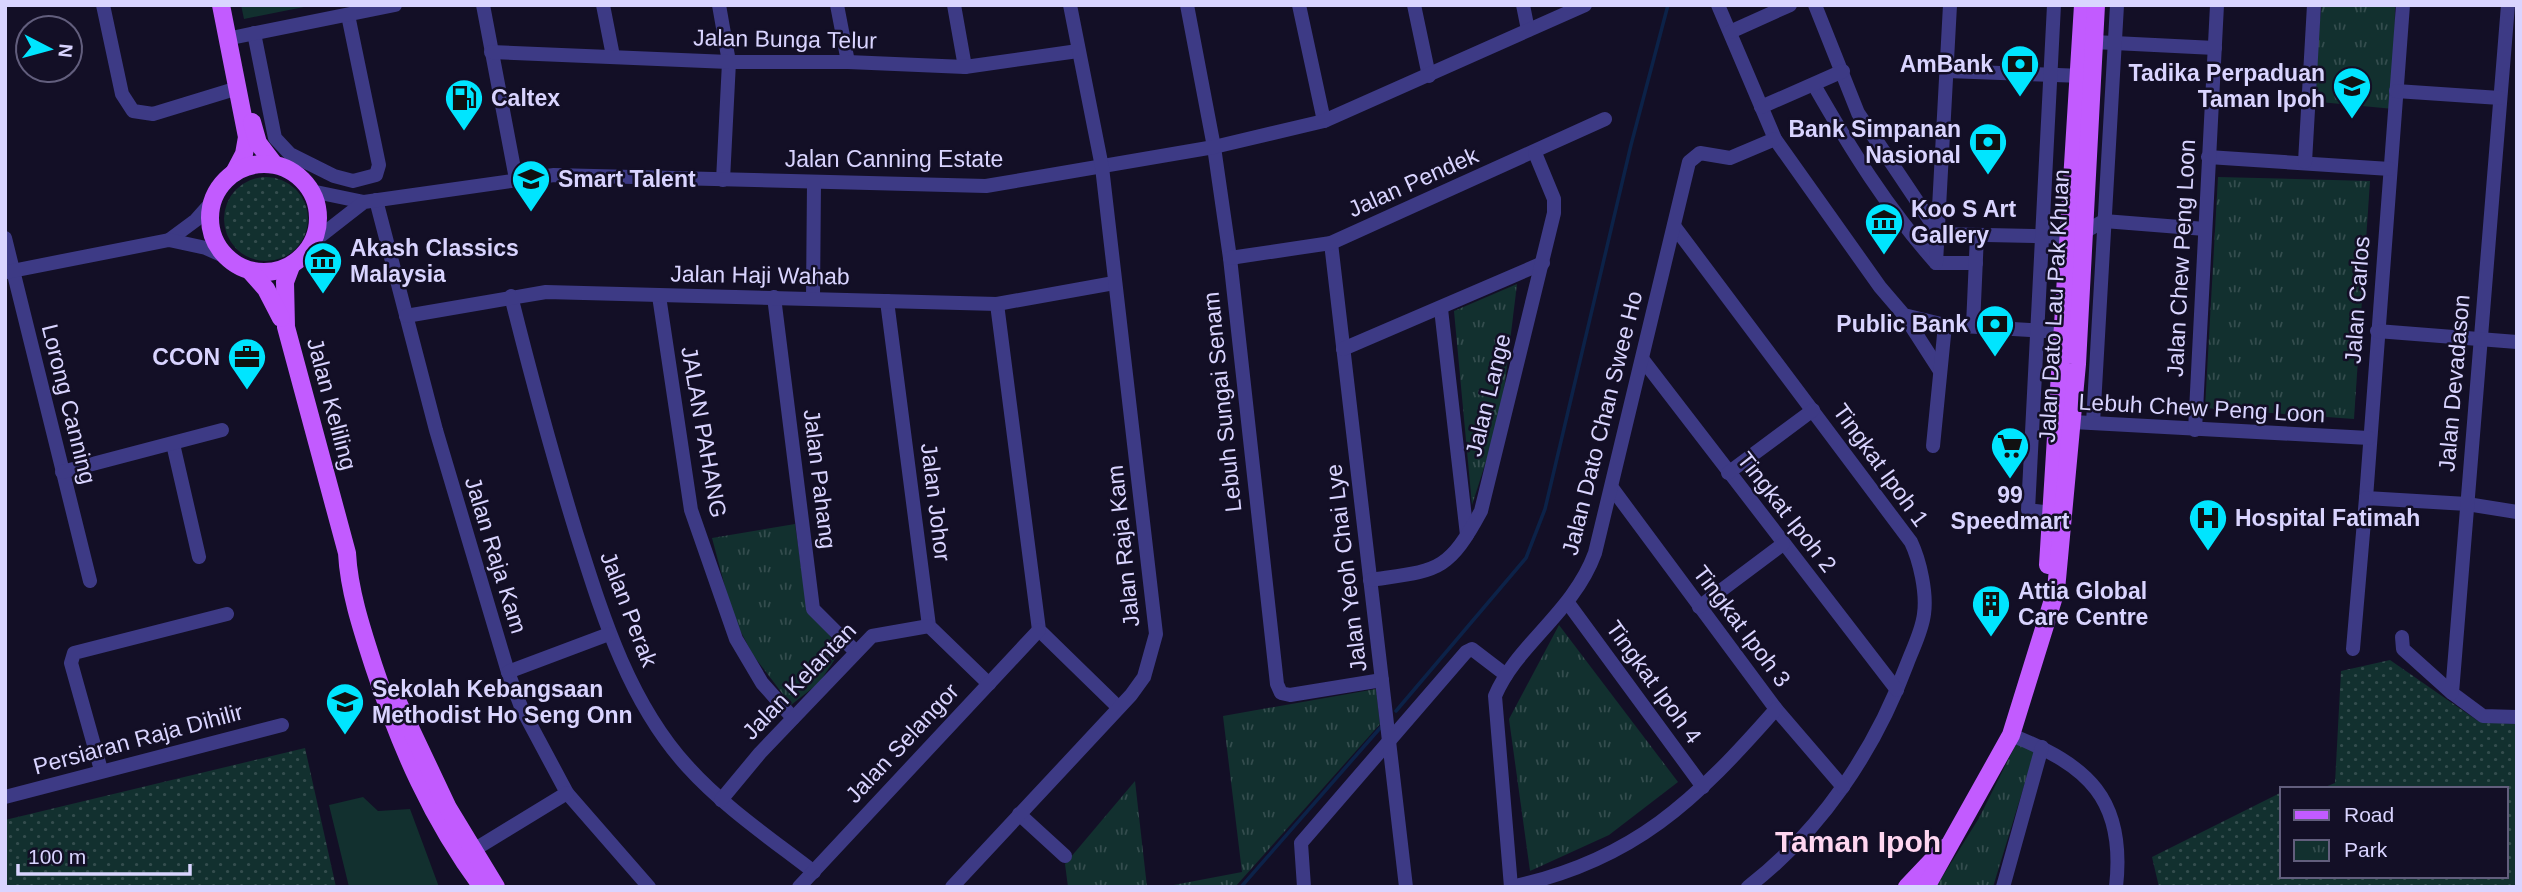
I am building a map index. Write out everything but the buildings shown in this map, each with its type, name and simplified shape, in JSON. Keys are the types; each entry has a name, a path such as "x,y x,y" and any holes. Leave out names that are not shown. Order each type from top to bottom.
{"main road":[{"path":"221,5 247,137 244,154 234,173 220,186 212,202 211,231 224,256 251,272 267,289 286,327"},
{"path":"229,5 255,135 274,164"},
{"name":"Jalan Dato Lau Pak Khuan","path":"1926,887 2011,735 2056,590 2077,364 2077,76 2083,5"},
{"name":"Jalan Dato Lau Pak Khuan","path":"2049,607 2046,582 2063,332 2078,229 2096,5"},
{"path":"234,173 260,164 274,164 289,169 311,191 317,207 318,224 314,241 291,267 278,272 251,272"},
{"name":"Jalan Keliling","path":"291,267 285,282 286,327 347,553 348,574 366,640 414,773 460,858 482,887"},
{"name":"Jalan Keliling","path":"347,553 358,572 378,645 401,708 431,775 472,851 496,887"},
{"name":"Jalan Dato Lau Pak Khuan","path":"1907,887 1951,840"},
{"path":"1916,887 1925,866"}],"street":[{"path":"103,5 122,94 134,111 153,114 237,88"},
{"path":"236,37 395,5"},
{"path":"483,5 516,179"},
{"path":"603,5 613,56"},
{"path":"719,5 729,62 723,180"},
{"path":"837,5 848,62"},
{"path":"954,5 965,67"},
{"name":"Jalan Raja Kam","path":"952,887 1144,677 1156,634 1102,167 1070,5"},
{"name":"Lebuh Sungai Senam","path":"1186,5 1214,147 1230,258 1278,689 1290,695 1382,680"},
{"path":"1300,5 1324,121"},
{"path":"1414,5 1429,76"},
{"path":"1523,5 1528,30"},
{"name":"Jalan Canning Estate","path":"314,241 370,201 554,175 986,187 1214,147 1324,121 1585,5"},
{"path":"1718,5 1775,139 1873,277 1904,315 1940,371"},
{"path":"1730,32 1790,5"},
{"path":"1815,5 1858,113 1939,234"},
{"path":"1936,263 1950,5"},
{"path":"2052,513 2028,510 2054,5"},
{"path":"2093,423 2117,5"},
{"name":"Jalan Chew Peng Loon","path":"2195,430 2217,5"},
{"path":"2305,162 2314,5"},
{"name":"Jalan Carlos","path":"2353,649 2403,5"},
{"name":"Jalan Devadason","path":"2452,693 2508,5"},
{"path":"254,33 275,138 290,154 345,180 353,181 378,172 348,15"},
{"path":"1947,71 2084,76 2089,71 2094,42 2215,48"},
{"name":"Jalan Bunga Telur","path":"491,52 729,62 848,62 965,67 1078,51"},
{"path":"1761,107 1843,71"},
{"path":"1814,85 1855,158 1895,217 1936,263 1976,263"},
{"path":"2396,91 2500,98"},
{"name":"Jalan Pendek","path":"1230,258 1331,243 1535,153 1605,119"},
{"name":"Jalan Dato Chan Swee Ho","path":"1511,887 1494,717 1495,696 1506,676 1568,603 1586,577 1612,488 1687,168 1693,156 1709,152 1730,158 1775,139"},
{"name":"Jalan Lange","path":"1370,580 1439,567 1458,549 1480,511 1492,474 1554,213 1554,199 1535,153"},
{"path":"2208,157 2390,169"},
{"path":"813,297 814,183"},
{"path":"311,191 370,201"},
{"name":"Jalan Raja Kam","path":"370,201 406,316 458,509 508,672 522,706 567,793 649,887"},
{"path":"169,240 195,220 212,202"},
{"path":"1939,234 2041,237 2104,221 2205,229"},
{"name":"Tingkat Ipoh 1","path":"1674,226 1911,542 1917,555 1924,616 1897,690 1871,742 1843,787 1801,838 1748,887"},
{"path":"1973,326 1977,236"},
{"name":"Lorong Canning","path":"5,238 10,272 90,581"},
{"path":"10,272 169,240 206,248 224,256"},
{"name":"Jalan Yeoh Chai Lye","path":"1331,243 1406,887"},
{"path":"1343,349 1543,263"},
{"name":"Jalan Haji Wahab","path":"406,316 546,292 813,297 997,304 1114,283"},
{"name":"Jalan Perak","path":"511,296 549,442 609,634 662,733 686,765 720,800 814,872"},
{"name":"JALAN PAHANG","path":"659,296 682,466 691,510 736,639 762,683 793,718"},
{"name":"Jalan Pahang","path":"774,297 814,611 855,651"},
{"name":"Jalan Johor","path":"887,301 929,626"},
{"path":"997,304 1039,630 1118,707"},
{"path":"1441,309 1467,535"},
{"path":"1904,315 1945,325 2063,332 2074,341 2077,364"},
{"path":"1933,446 1945,325"},
{"path":"2377,331 2517,342"},
{"name":"Tingkat Ipoh 2","path":"1643,360 1897,690"},
{"path":"1728,473 1812,410"},
{"name":"Lebuh Chew Peng Loon","path":"2054,455 2060,449 2064,427 2073,422 2369,439"},
{"path":"62,472 222,430"},
{"path":"173,444 200,557"},
{"name":"Tingkat Ipoh 3","path":"1612,488 1776,709 1843,787"},
{"path":"2366,498 2466,504 2517,512"},
{"path":"1699,607 1783,544"},
{"name":"Tingkat Ipoh 4","path":"1568,603 1703,787"},
{"path":"101,770 71,663 74,653 227,614"},
{"path":"929,626 989,684"},
{"name":"Jalan Kelantan","path":"720,800 855,651 872,636 929,626"},
{"name":"Jalan Selangor","path":"799,887 1039,630"},
{"path":"508,672 609,634"},
{"path":"2402,637 2403,649 2452,693 2483,716 2517,717"},
{"path":"1304,887 1301,843 1468,650 1478,651 1506,676"},
{"path":"1511,887 1597,862 1664,821 1703,787 1776,709"},
{"name":"Persiaran Raja Dihilir","path":"5,797 282,725"},
{"path":"2011,735 2042,747 2067,762 2107,800 2116,830 2119,864 2116,887"},
{"path":"2003,887 2042,747"},
{"path":"472,851 567,793"},
{"path":"1019,814 1065,856"}],"green space":[{"path":"241,5 314,5 244,19"},
{"path":"2322,5 2395,5 2394,109 2309,101"},
{"path":"266,177 289,184 301,196 308,219 301,242 289,254 266,261 243,254 231,242 224,219 231,196 243,184"},
{"path":"2218,177 2370,181 2354,419 2205,408"},
{"path":"1517,284 1501,415 1472,505 1454,311"},
{"path":"795,524 804,587 839,653 819,683 791,705 753,655 733,617 712,538"},
{"path":"1559,625 1678,782 1609,835 1530,871 1509,719"},
{"path":"2390,660 2478,721 2517,724 2517,887 2159,887 2152,857 2280,793 2280,878 2508,878 2508,787 2325,787 2335,783 2341,671"},
{"path":"1376,689 1380,724 1235,887 1163,887 1242,872 1223,716"},
{"path":"2016,744 2035,750 1993,887 1936,887 1979,818"},
{"path":"305,748 336,887 5,887 5,820"},
{"path":"1135,781 1147,887 1068,887 1065,864"},
{"path":"363,797 378,811 410,809 439,887 349,887 329,805"}],"waterway":[{"path":"1396,711 1526,558 1545,509 1631,145 1668,5"},
{"path":"1241,887 1381,727"}],"place":[{"name":"AmBank","path":"2020,98"},
{"name":"Tadika Perpaduan Taman Ipoh","path":"2352,120"},
{"name":"Caltex","path":"464,132"},
{"name":"Bank Simpanan Nasional","path":"1988,176"},
{"name":"Smart Talent","path":"531,213"},
{"name":"Koo S Art Gallery","path":"1884,256"},
{"name":"Akash Classics Malaysia","path":"323,295"},
{"name":"Public Bank","path":"1995,358"},
{"name":"CCON","path":"247,391"},
{"name":"99 Speedmart","path":"2010,480"},
{"name":"Hospital Fatimah","path":"2208,552"},
{"name":"Attia Global Care Centre","path":"1991,638"},
{"name":"Sekolah Kebangsaan Methodist Ho Seng Onn","path":"345,736"}],"district":[{"name":"Taman Ipoh","path":"1858,842"}]}
